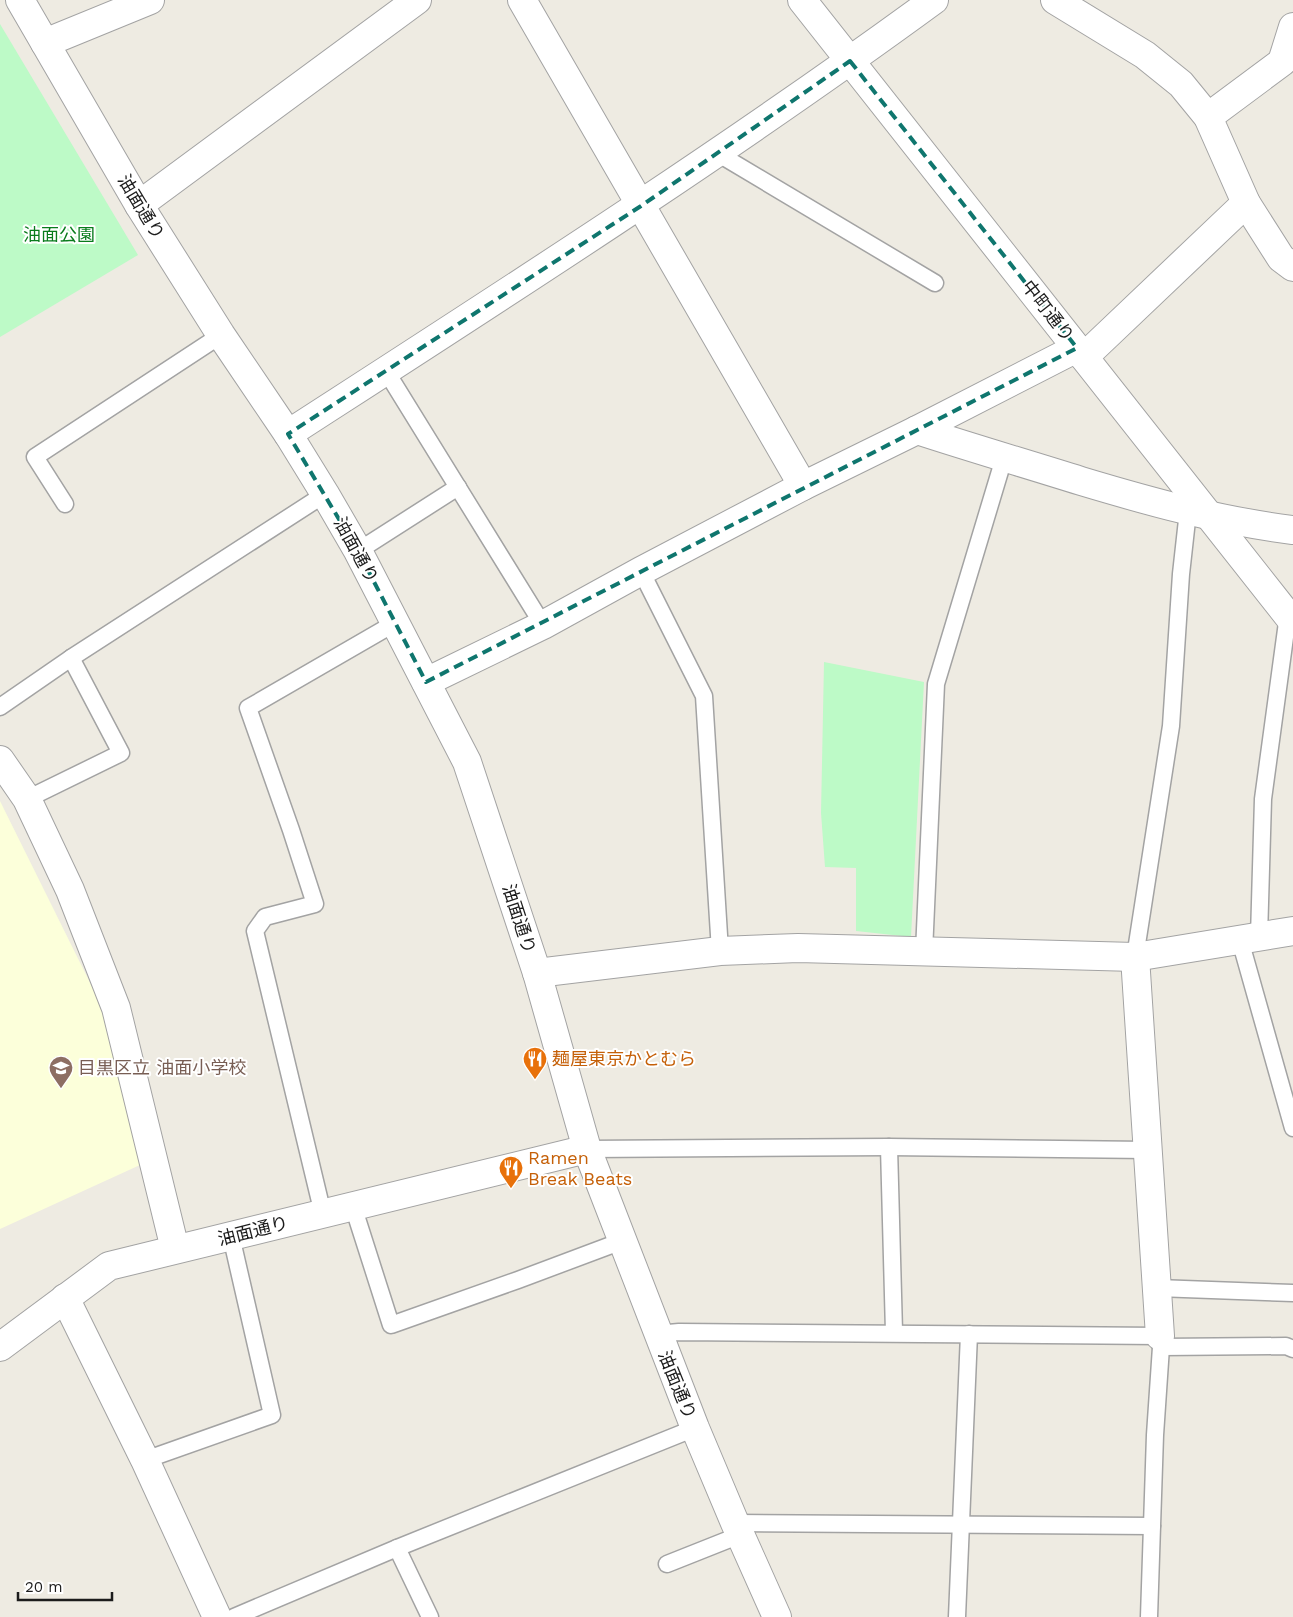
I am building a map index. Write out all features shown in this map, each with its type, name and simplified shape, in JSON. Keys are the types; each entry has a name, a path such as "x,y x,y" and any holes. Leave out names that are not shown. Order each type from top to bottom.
{"street":[{"name":"油面通り","path":"20,0 139,205 325,494 358,551 467,762 536,973 587,1149 657,1334 695,1428 777,1617"},
{"path":"45,43 150,0"},
{"path":"139,205 416,0"},
{"path":"522,0 803,486"},
{"name":"中町通り","path":"802,0 1080,353 1199,514 1290,618"},
{"path":"288,434 641,206 850,61 934,0"},
{"path":"1064,2 1145,55 1181,84 1208,117 1246,204 1281,258 1293,267"},
{"path":"1208,117 1288,63 1293,27"},
{"path":"426,682 543,625 803,486 1080,353 1246,204"},
{"path":"917,430 1004,458 1199,514 1293,530"},
{"path":"0,760 27,799 70,890 116,1008 175,1250"},
{"path":"536,973 720,951 798,948 1136,957 1293,931"},
{"path":"1136,957 1160,1341"},
{"name":"油面通り","path":"0,1348 109,1266 587,1149"},
{"path":"65,1298 145,1460 217,1617"}],"lane":[{"path":"717,153 935,284"},
{"path":"65,504 35,457 221,335"},
{"path":"386,371 543,625"},
{"path":"924,952 936,684 1004,458"},
{"path":"358,551 458,487"},
{"path":"0,707 71,658 325,494"},
{"path":"1136,957 1171,726 1182,574 1199,514"},
{"path":"641,571 704,696 720,951"},
{"path":"1290,618 1263,799 1250,938 1293,1128"},
{"path":"323,1214 255,931 265,917 315,904 248,708 395,623"},
{"path":"27,799 121,753 71,658"},
{"path":"889,1147 894,1332"},
{"path":"587,1149 889,1147 1148,1150"},
{"path":"354,1206 391,1325 622,1241"},
{"path":"145,1460 272,1415 231,1236"},
{"path":"1157,1288 1293,1293"},
{"path":"657,1334 679,1332 894,1332 1286,1346 1293,1349"},
{"path":"957,1617 969,1334"},
{"path":"1149,1617 1160,1341"},
{"path":"234,1617 397,1548 695,1428"},
{"path":"667,1564 738,1529 961,1525 1152,1526"},
{"path":"397,1548 430,1617"}],"highlighted area":[{"path":"850,61 1077,348 426,682 358,551 288,434 641,206"}],"shaded area":[{"name":"目黒区立 油面小学校","path":"0,801 105,1013 140,1165 0,1229"}],"green space":[{"name":"油面公園","path":"0,24 138,255 0,337"},
{"path":"824,662 924,682 911,937 856,931 856,868 825,867 821,813"}],"place":[{"name":"麺屋東京かとむら","path":"535,1080"},
{"name":"目黒区立 油面小学校","path":"61,1089"},
{"name":"Ramen Break Beats","path":"511,1189"}]}
